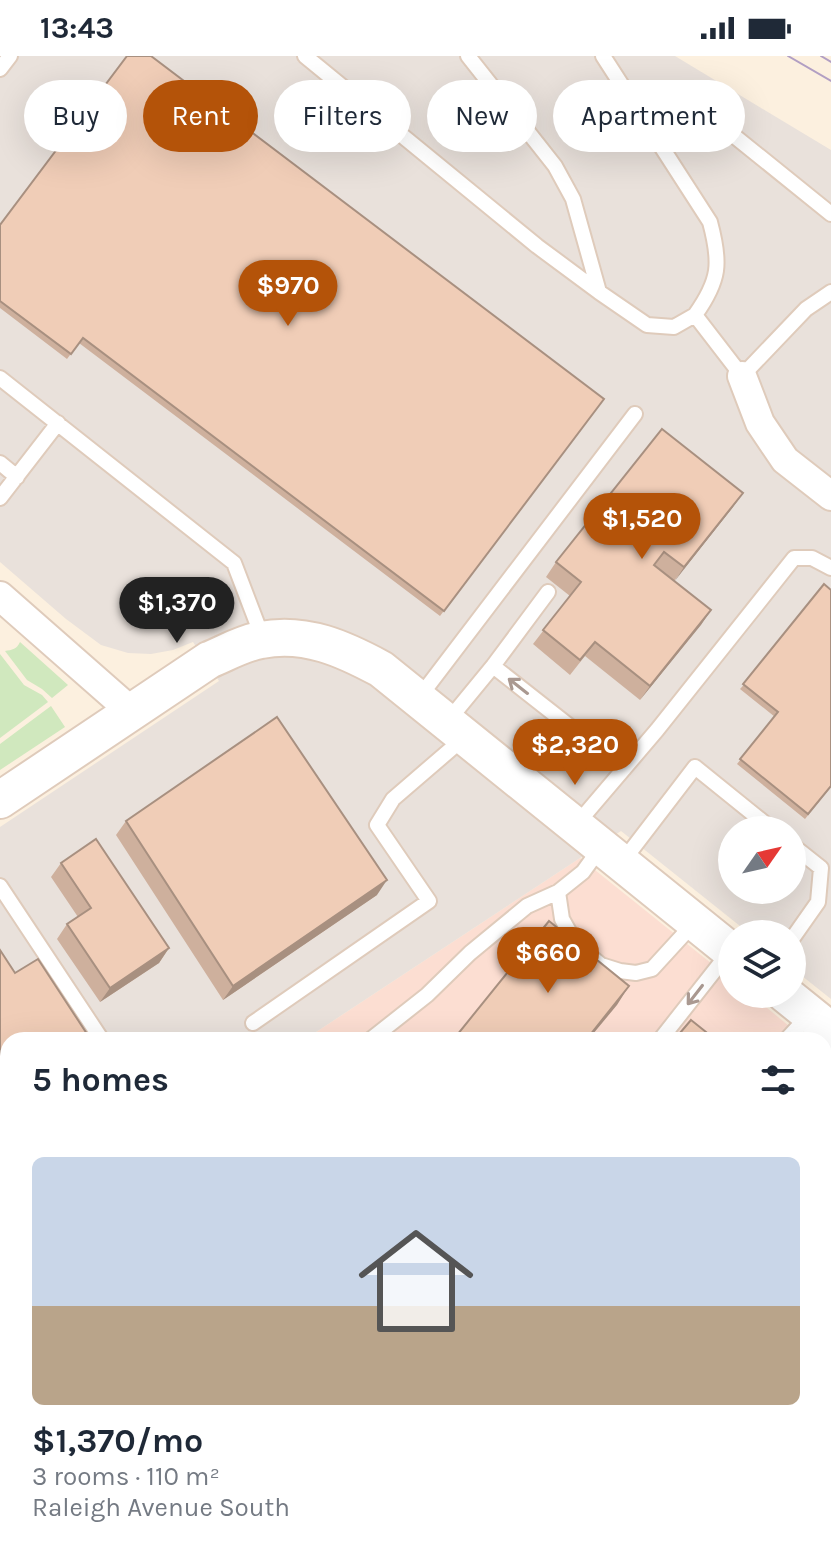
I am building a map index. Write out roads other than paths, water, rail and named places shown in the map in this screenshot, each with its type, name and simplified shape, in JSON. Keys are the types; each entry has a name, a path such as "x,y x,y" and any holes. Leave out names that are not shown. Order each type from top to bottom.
{"street":[{"path":"742,376 760,423 785,460 831,496"},
{"path":"0,596 132,712"},
{"path":"0,800 209,660 263,640 313,640 348,651 381,669 718,940"}],"lane":[{"path":"0,69 10,56"},
{"path":"305,56 537,246 599,292 647,325 674,327 695,315 715,282 717,249 710,222 603,56"},
{"path":"468,56 555,166 573,199 599,292"},
{"path":"745,145 831,214"},
{"path":"695,315 742,376 806,309 831,292"},
{"path":"0,378 234,563 263,640"},
{"path":"417,699 635,414"},
{"path":"0,498 58,423"},
{"path":"0,463 17,477"},
{"path":"380,1032 427,995 470,953 527,906 558,892 583,872 599,845 624,769 794,558 812,558 831,568"},
{"path":"253,1023 429,901 377,825 393,799 456,730 493,666 548,592"},
{"path":"493,666 624,769"},
{"path":"599,845 695,767 756,816"},
{"path":"805,920 818,902 821,868 806,856"},
{"path":"0,886 97,1032"},
{"path":"558,892 562,919 571,935 601,965 620,971 636,973 652,969 696,922"},
{"path":"666,1032 718,967"},
{"path":"793,1032 809,1013"}],"tram line":[{"path":"788,56 831,81"},
{"path":"821,56 831,62"}]}
